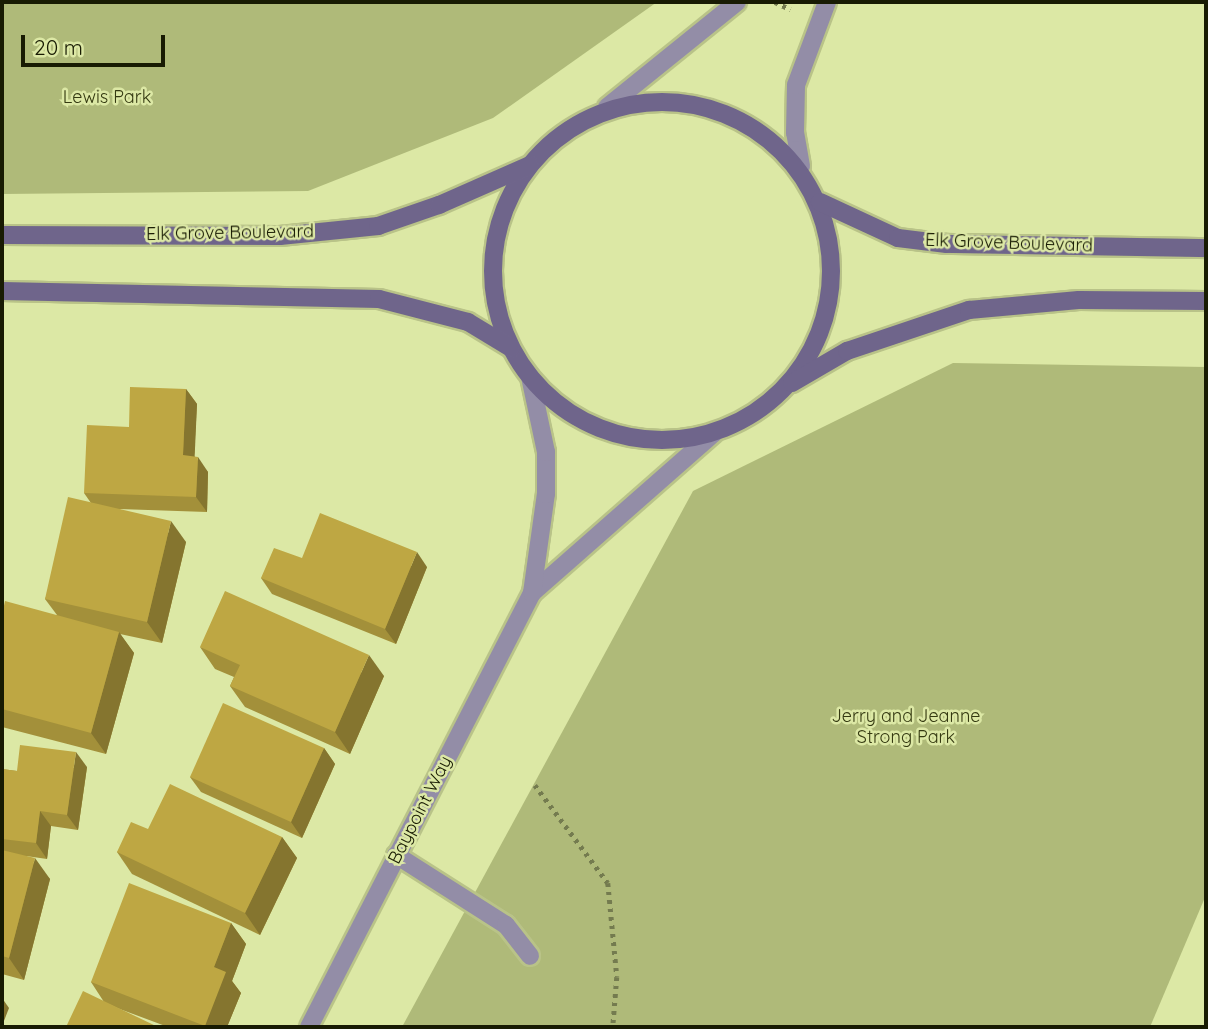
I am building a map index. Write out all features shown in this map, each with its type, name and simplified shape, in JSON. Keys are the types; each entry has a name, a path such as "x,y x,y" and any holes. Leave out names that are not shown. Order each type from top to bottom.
{"main road":[{"path":"789,385 820,336 832,279 832,248 820,202 801,166 729,117 671,103 607,107 564,131 530,165 500,217 491,271 497,317 511,348 530,377 562,408 614,435 668,443 714,433 766,406 789,385 847,351 969,310 1079,300 1206,302"},
{"name":"Elk Grove Boulevard","path":"2,234 280,236 378,226 439,205 530,165"},
{"name":"Elk Grove Boulevard","path":"820,202 898,238 947,244 1206,248"},
{"path":"2,291 379,299 468,322 511,348"}],"street":[{"path":"607,107 737,2"},
{"path":"801,166 795,133 796,85 827,2"},
{"name":"Baypoint Way","path":"309,1027 532,593 546,494 546,452 530,377"},
{"name":"Baypoint Way","path":"532,593 714,433"},
{"path":"396,855 506,925 530,956"}],"path":[{"path":"535,785 608,883 617,976 613,1027"}],"green space":[{"name":"Lewis Park","path":"2,2 657,2 493,118 308,191 2,194"},
{"name":"Jerry and Jeanne Strong Park","path":"953,363 1206,367 1206,895 1150,1027 402,1027 693,491"}],"building":[{"path":"130,387 186,389 183,455 198,457 196,497 84,493 87,425 129,427"},
{"path":"68,497 171,521 147,622 45,599"},
{"path":"320,513 417,552 385,629 261,578 274,548 302,558"},
{"path":"225,591 369,655 335,732 230,686 240,665 200,647"},
{"path":"5,601 119,632 91,733 2,709 2,615"},
{"path":"223,703 324,748 291,822 190,777"},
{"path":"20,745 76,752 67,815 40,811 36,843 2,839 2,769 17,771"},
{"path":"170,784 282,837 245,913 117,852 131,822 148,829"},
{"path":"2,850 35,858 9,958 2,956"},
{"path":"129,883 231,923 214,967 226,972 205,1026 91,982"},
{"path":"83,991 158,1027 66,1027"}]}
